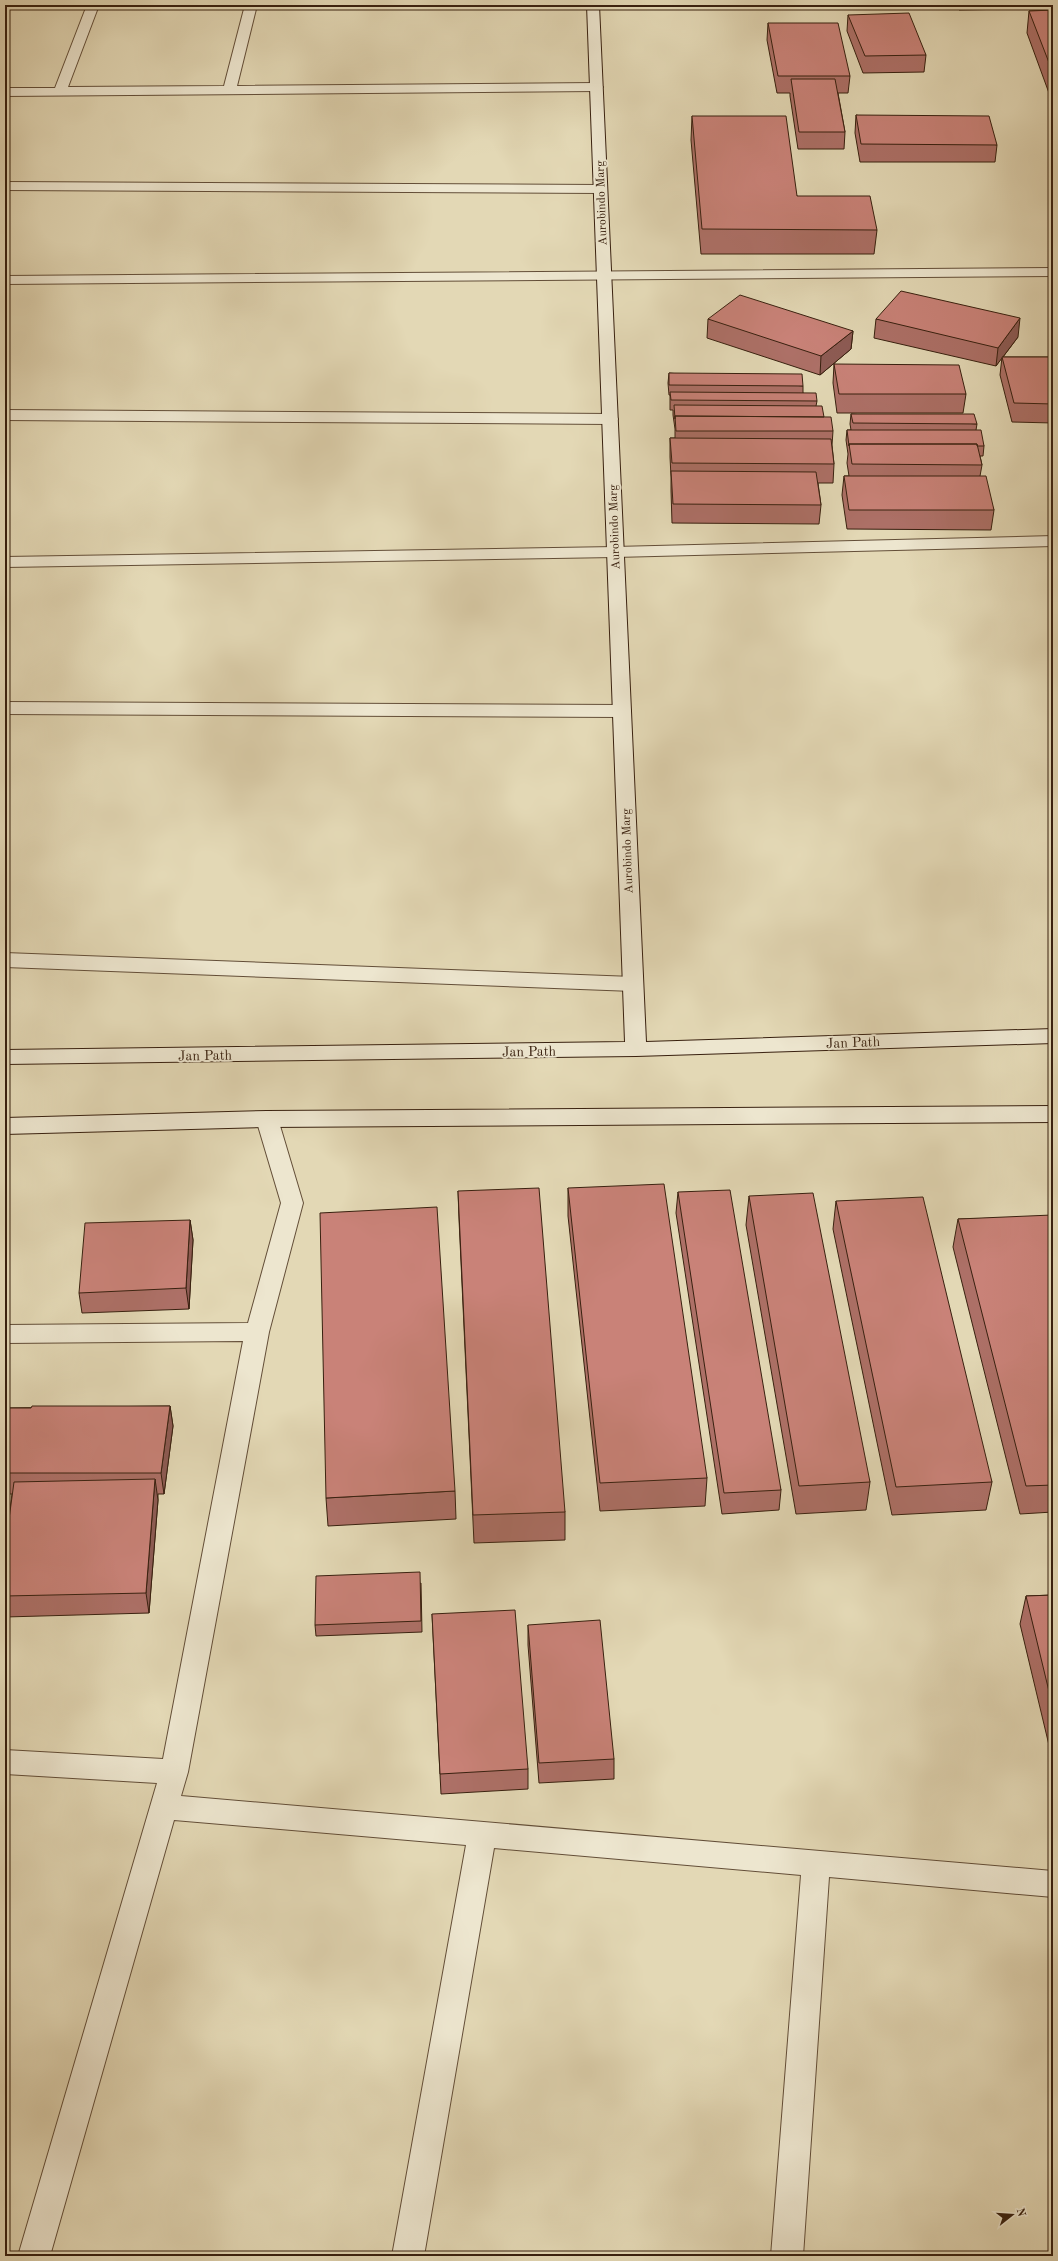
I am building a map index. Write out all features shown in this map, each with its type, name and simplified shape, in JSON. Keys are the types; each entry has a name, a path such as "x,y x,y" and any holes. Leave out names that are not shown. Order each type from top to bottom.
{"street":[{"path":"60,92 92,5"},
{"path":"229,91 251,5"},
{"name":"Aurobindo Marg","path":"593,5 636,1049"},
{"path":"5,92 596,87"},
{"path":"5,186 600,189"},
{"path":"5,280 604,277 1053,272"},
{"path":"5,415 610,419"},
{"path":"5,562 615,552 1053,541"},
{"path":"5,708 622,711"},
{"path":"5,960 633,984"},
{"name":"Jan Path","path":"5,1057 636,1049 1053,1036"},
{"path":"5,1126 267,1119 1053,1114"},
{"path":"34,2256 174,1772 257,1332 292,1203 267,1119"},
{"path":"5,1334 257,1332"},
{"path":"5,1762 174,1772"},
{"path":"164,1807 1053,1884"},
{"path":"408,2256 482,1835"},
{"path":"787,2256 816,1863"}],"building":[{"path":"1053,10 1053,73 1029,11"},
{"path":"909,13 926,55 865,56 848,15"},
{"path":"768,23 838,23 850,76 778,76"},
{"path":"791,79 835,79 845,132 799,132"},
{"path":"856,115 989,116 997,145 861,144"},
{"path":"692,116 786,116 797,196 870,196 877,230 702,229"},
{"path":"901,291 1020,318 998,348 876,319"},
{"path":"740,295 853,331 821,356 708,319"},
{"path":"1002,357 1053,357 1053,404 1014,403"},
{"path":"834,364 959,365 966,394 839,394"},
{"path":"669,373 802,374 803,386 669,385"},
{"path":"670,392 816,393 817,401 671,400"},
{"path":"674,405 822,406 824,417 675,416 675,419"},
{"path":"851,414 974,414 977,424 853,423"},
{"path":"675,416 831,417 833,431 676,431"},
{"path":"847,430 981,430 984,446 977,446 977,444 849,444 849,446"},
{"path":"670,438 831,439 834,464 672,463"},
{"path":"849,444 977,444 982,465 852,464"},
{"path":"671,471 816,472 821,505 673,504"},
{"path":"844,476 986,476 994,510 849,510"},
{"path":"664,1184 707,1478 600,1483 568,1188"},
{"path":"539,1188 565,1512 473,1515 458,1191"},
{"path":"730,1190 781,1490 724,1493 678,1192"},
{"path":"813,1193 870,1482 799,1486 749,1196"},
{"path":"923,1197 992,1482 896,1487 836,1201"},
{"path":"437,1207 455,1491 326,1498 320,1213"},
{"path":"1052,1215 1053,1485 1026,1486 958,1219"},
{"path":"190,1220 186,1288 79,1293 85,1223"},
{"path":"32,1406 170,1406 161,1473 5,1473 5,1408 31,1408"},
{"path":"155,1479 146,1593 5,1596 5,1549 14,1482"},
{"path":"420,1572 421,1621 315,1625 316,1576"},
{"path":"1053,1595 1053,1708 1026,1596"},
{"path":"515,1610 528,1769 440,1774 432,1614"},
{"path":"600,1620 614,1759 539,1763 528,1625"}]}
